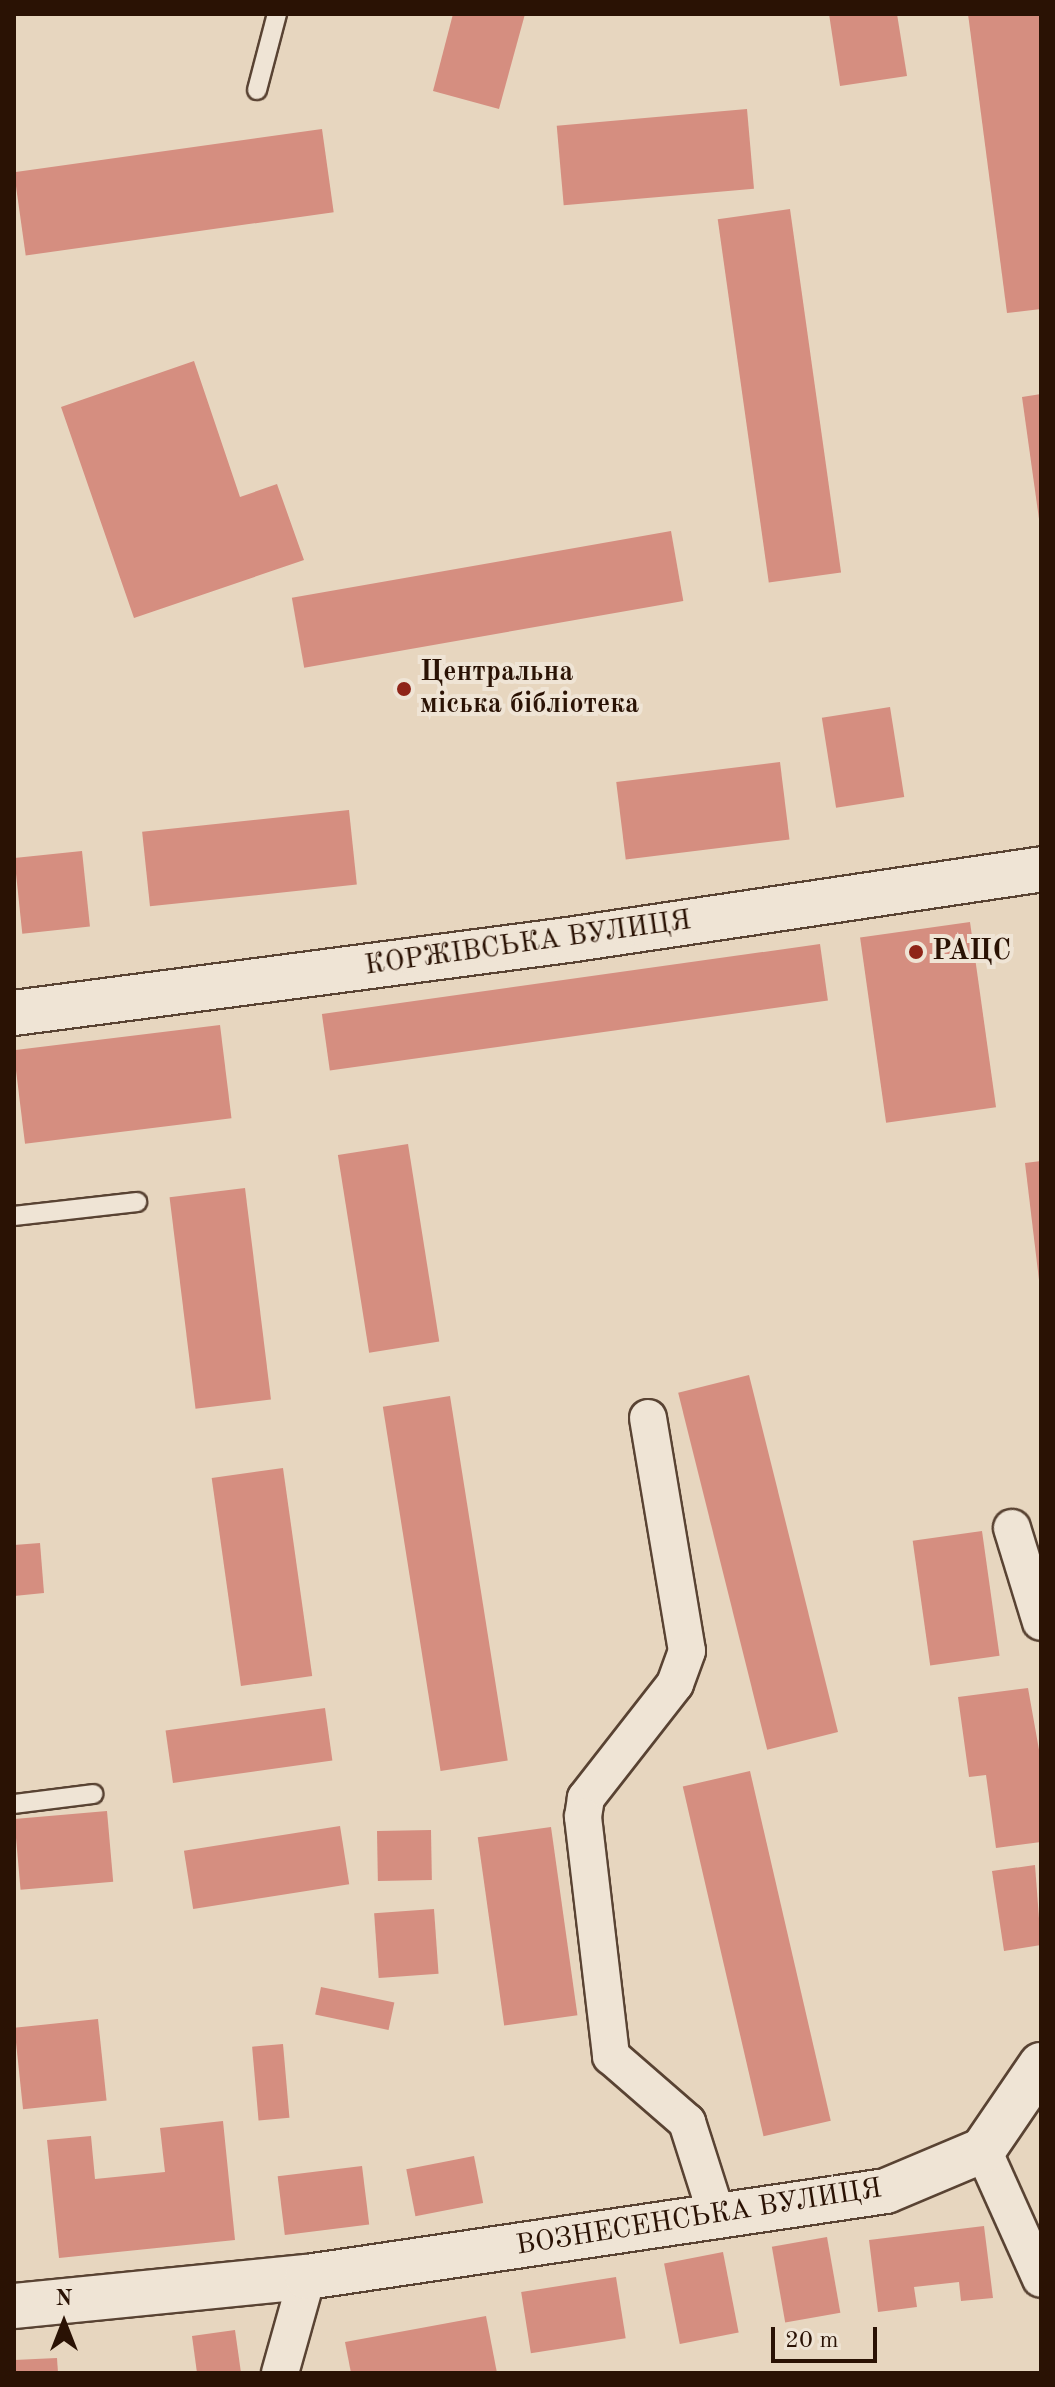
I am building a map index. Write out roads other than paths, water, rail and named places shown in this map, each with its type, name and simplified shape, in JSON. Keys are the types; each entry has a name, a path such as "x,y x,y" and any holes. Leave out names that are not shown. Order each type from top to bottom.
{"street":[{"name":"КОРЖІВСЬКА ВУЛИЦЯ","path":"14,1013 568,940 1041,869"},
{"path":"648,1418 687,1651 675,1684 586,1798 583,1817 611,2056 687,2122 717,2216"},
{"path":"1012,1528 1041,1622"},
{"path":"1041,2065 983,2150 1041,2279"},
{"name":"ВОЗНЕСЕНСЬКА ВУЛИЦЯ","path":"14,2306 307,2277 886,2191 983,2150"},
{"path":"284,2371 307,2277"}],"lane":[{"path":"257,90 277,14"},
{"path":"14,1216 137,1202"},
{"path":"14,1804 93,1794"}],"place":[{"name":"Центральна міська бібліотека","path":"404,689"},
{"name":"РАЦС","path":"916,952"}]}
